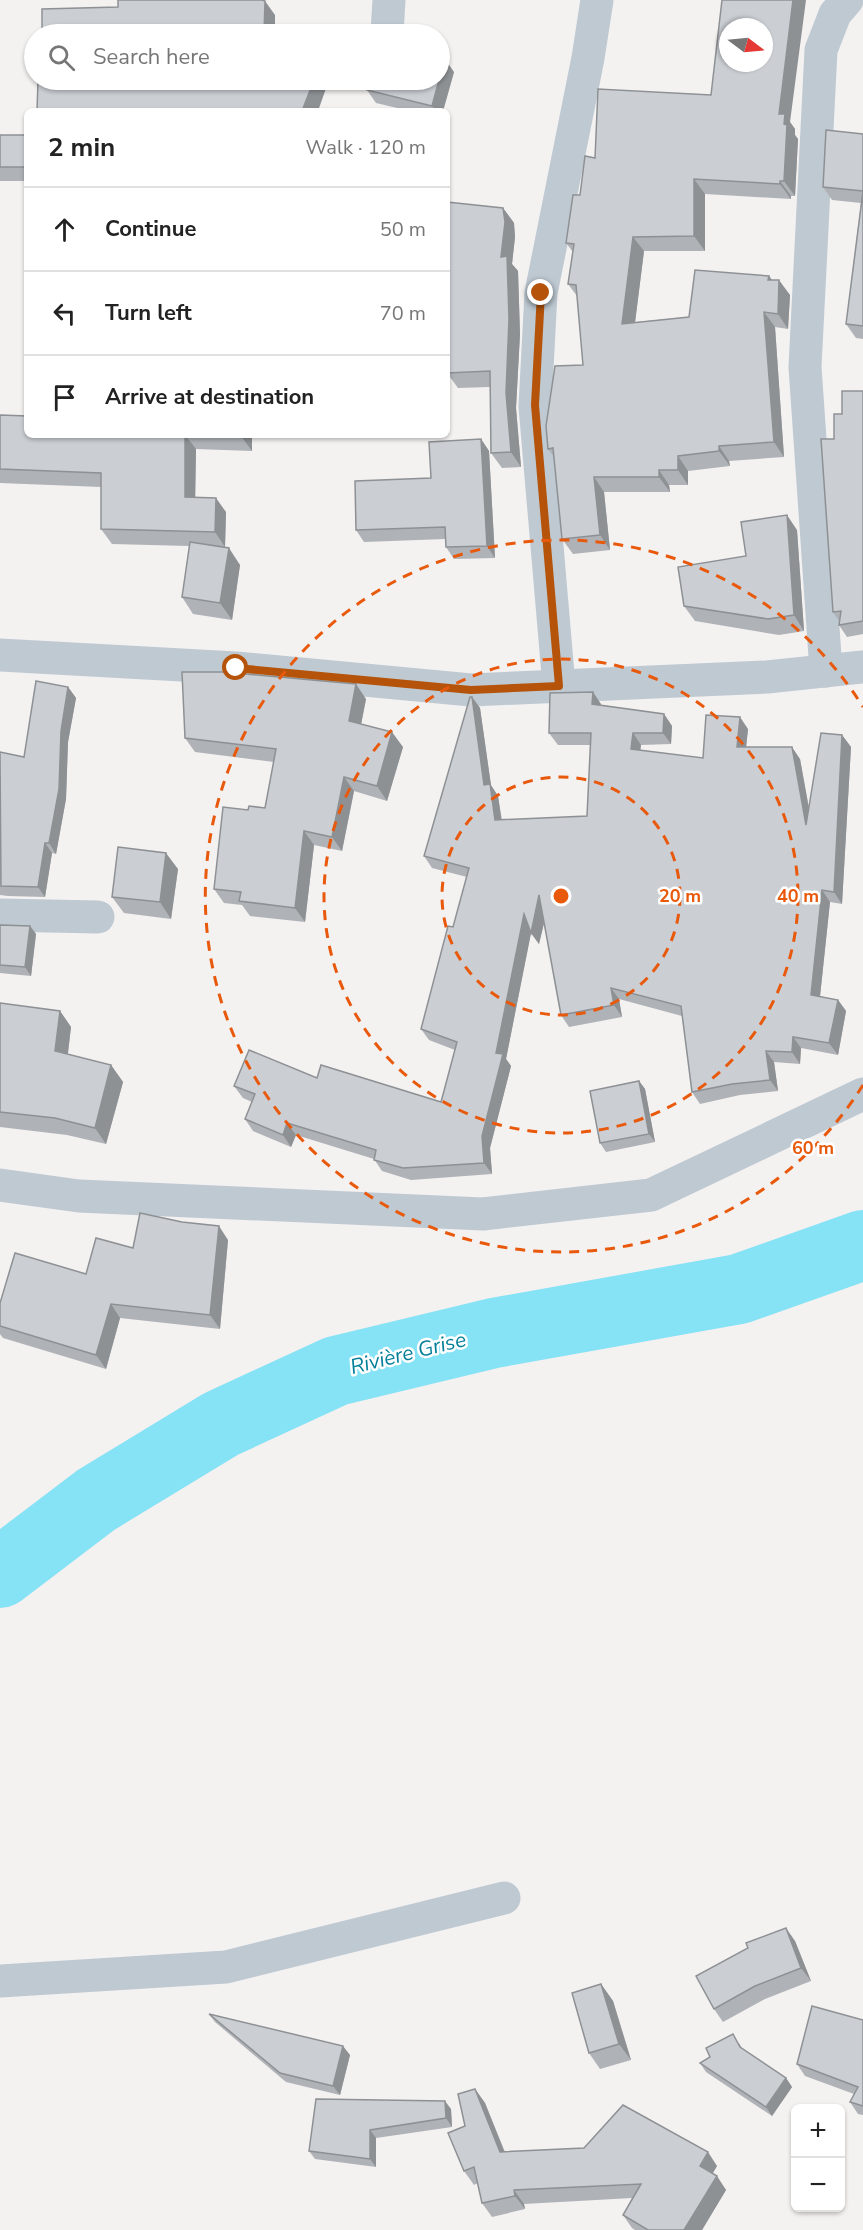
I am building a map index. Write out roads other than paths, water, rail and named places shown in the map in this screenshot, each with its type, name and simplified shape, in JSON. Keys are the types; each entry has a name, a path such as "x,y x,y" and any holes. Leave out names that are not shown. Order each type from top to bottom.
{"street":[{"path":"388,24 389,0"},
{"path":"559,686 535,405 541,293 588,58 597,0"},
{"path":"826,670 805,367 821,50 836,14 847,0"},
{"path":"0,655 236,668 471,690 767,677 863,668"},
{"path":"0,915 98,917"},
{"path":"0,1185 79,1196 483,1214 651,1195 863,1094"},
{"path":"0,1982 226,1967 504,1898"}],"waterway":[{"name":"Rivière Grise","path":"0,1573 96,1500 221,1424 336,1371 494,1333 739,1289 863,1245"}]}
